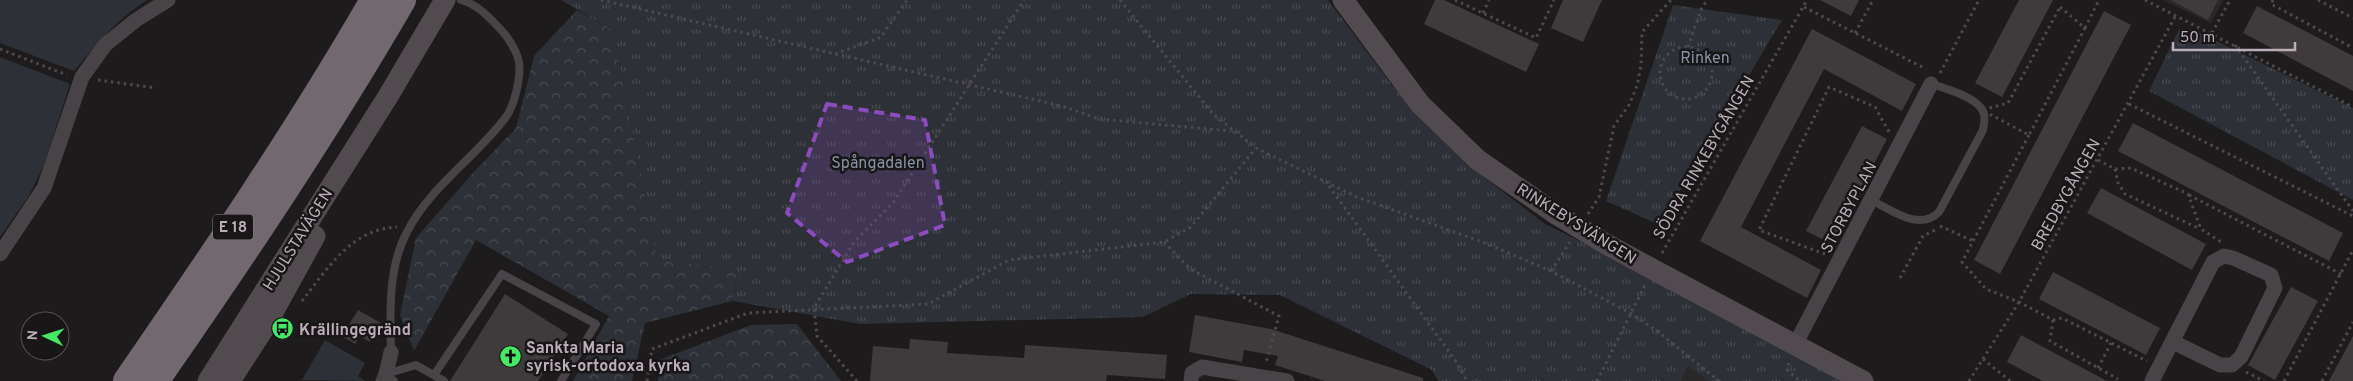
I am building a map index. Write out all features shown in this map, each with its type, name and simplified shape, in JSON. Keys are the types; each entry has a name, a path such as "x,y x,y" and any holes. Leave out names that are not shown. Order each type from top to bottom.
{"highway":[{"name":"E 18","path":"155,381 264,225 344,75 374,0"},
{"name":"E 18","path":"127,381 233,227 344,75 402,0"}],"street":[{"path":"0,254 44,188 82,77 106,45 136,20 168,0"},
{"name":"HJULSTAVÄGEN","path":"208,381 387,98 445,0"},
{"name":"RINKEBYSVÄNGEN","path":"1343,0 1420,104 1478,160 1556,214 1606,244 1863,381"},
{"name":"STORBYPLAN","path":"1795,345 1931,84"},
{"name":"HJULSTAVÄGEN","path":"230,381 266,326 387,98"},
{"path":"2152,381 2213,262 2224,256 2271,275 2275,288 2240,356 2232,365 2220,365 2172,342"},
{"path":"387,379 391,352"},
{"path":"1191,381 1192,372 1202,367 1287,381"}],"lane":[{"path":"391,352 390,312 395,269 406,232 434,194 507,115 517,89 519,62 508,39 487,14 461,0"},
{"path":"1871,200 1913,220 1920,222 1931,220 1938,212 1983,130 1984,114 1978,103 1945,88 1931,84"},
{"path":"434,375 502,274 596,324 561,381"},
{"path":"387,379 416,365 444,381"}],"path":[{"path":"601,0 1062,106 1099,119 1231,131"},
{"path":"834,54 881,37 907,0"},
{"path":"857,381 817,336 814,308 854,242 892,203 1024,0"},
{"path":"1120,0 1213,114 1231,131 1256,148 1328,185 1356,197 1485,243 1551,271 1630,312 1657,331 1719,381"},
{"path":"1455,0 1536,38 1554,0"},
{"path":"1483,13 1489,0"},
{"path":"1598,197 1614,126 1629,104 1640,74 1642,32 1671,0"},
{"path":"1688,47 1702,7 1708,0"},
{"name":"SÖDRA RINKEBYGÅNGEN","path":"1658,260 1807,0"},
{"path":"1855,33 1873,0"},
{"path":"1804,7 1939,76 1979,0"},
{"path":"2099,0 1962,262 1986,289 2019,302 2053,320 2062,318 2159,367"},
{"path":"2145,0 2353,107"},
{"path":"2212,33 2230,0"},
{"path":"2273,0 2271,4 2353,48"},
{"path":"2318,0 2353,18"},
{"path":"1982,110 2008,103 2060,7 2085,28"},
{"name":"BREDBYGÅNGEN","path":"1969,381 2019,302 2176,15"},
{"path":"2235,45 2353,211"},
{"path":"1688,47 1704,54 1711,69 1711,78 1703,92 1687,99 1671,94 1661,81 1660,72 1662,64 1672,51 1688,47"},
{"path":"0,49 64,74 156,88"},
{"path":"1840,260 1759,230 1829,87 1876,107 1898,148"},
{"path":"2129,104 2353,216"},
{"path":"1982,110 2029,135"},
{"path":"647,381 652,349 748,313 814,308 928,304 1009,260 1164,242 1191,227 1256,148"},
{"path":"2098,160 2115,169 2131,168 2188,194 2341,274"},
{"path":"2115,169 2118,183 2125,194 2201,229 2224,244 2224,256"},
{"path":"1328,185 1468,381"},
{"path":"2188,194 2201,229"},
{"path":"299,304 335,260 358,238 380,228 411,226"},
{"path":"1900,278 1923,236 1939,226 1973,241"},
{"path":"1164,242 1190,269 1279,316 1262,376"},
{"path":"2284,381 2353,250"},
{"path":"1597,381 1630,312 1649,278"},
{"path":"2053,320 2050,341 2118,379"},
{"path":"2322,381 2353,322"},
{"path":"2098,368 2110,343"},
{"path":"1983,359 2010,381"}],"highlighted area":[{"path":"827,104 925,120 945,225 847,262 787,213"}],"shaded area":[{"path":"2162,0 2223,0 2211,23"},
{"path":"1688,366 1708,381 1681,381"}],"green space":[{"path":"0,0 147,0 126,15 74,71 0,43"},
{"name":"Spångadalen","path":"561,0 1328,0 1392,85 1472,168 1545,224 1654,278 1844,381 1708,381 1688,366 1681,381 1438,381 1432,370 1280,295 1191,294 1143,317 860,324 733,301 737,272 657,258 613,30"},
{"name":"Rinken","path":"1673,5 1782,20 1660,225 1606,201"},
{"path":"577,10 613,30 657,257 737,272 733,301 645,323 632,381 573,381 609,316 476,240 414,351 400,315 416,238 472,174 516,128 534,56"},
{"path":"2179,29 2194,30 2353,108 2353,200 2149,91"},
{"path":"0,57 70,84 44,165 28,197 0,237"},
{"path":"797,324 841,381 658,381 659,360 751,325"},
{"path":"325,340 365,363 358,376 365,381 302,380"}],"building":[{"path":"1435,0 1444,0 1539,44 1526,72 1424,24"},
{"path":"1563,0 1602,0 1583,42 1551,28"},
{"path":"1820,0 1859,0 1851,16"},
{"path":"2019,0 2053,0 2002,97 1975,83"},
{"path":"2171,0 2218,0 2208,20"},
{"path":"2257,6 2353,56 2353,91 2243,33"},
{"path":"2104,11 2131,25 2000,274 1974,260"},
{"path":"1812,29 1916,84 1902,111 1824,69 1741,227 1821,270 1807,298 1700,241"},
{"path":"2133,123 2343,233 2329,261 2118,151"},
{"path":"1862,126 1887,139 1832,244 1806,231"},
{"path":"2101,188 2206,244 2192,270 2087,213"},
{"path":"2053,272 2160,328 2146,355 2039,299"},
{"path":"2291,287 2318,301 2275,380 2248,365"},
{"name":"Sankta Maria syrisk-ortodoxa kyrka","path":"505,294 568,334 538,381 450,381"},
{"path":"358,310 381,323 370,342 360,336 355,344 342,336"},
{"path":"1195,315 1271,329 1423,378 1423,381 1325,381 1275,365 1278,356 1244,350 1242,362 1189,352"},
{"path":"2021,335 2107,381 2043,381 2007,362"},
{"path":"2353,336 2353,381 2329,381"},
{"path":"910,339 948,342 947,353 1024,358 1025,345 1167,355 1165,379 1107,375 1106,381 870,381 873,346 909,349"}],"place":[{"name":"Krällingegränd","path":"283,329"},
{"name":"Sankta Maria syrisk-ortodoxa kyrka","path":"510,356"}]}
